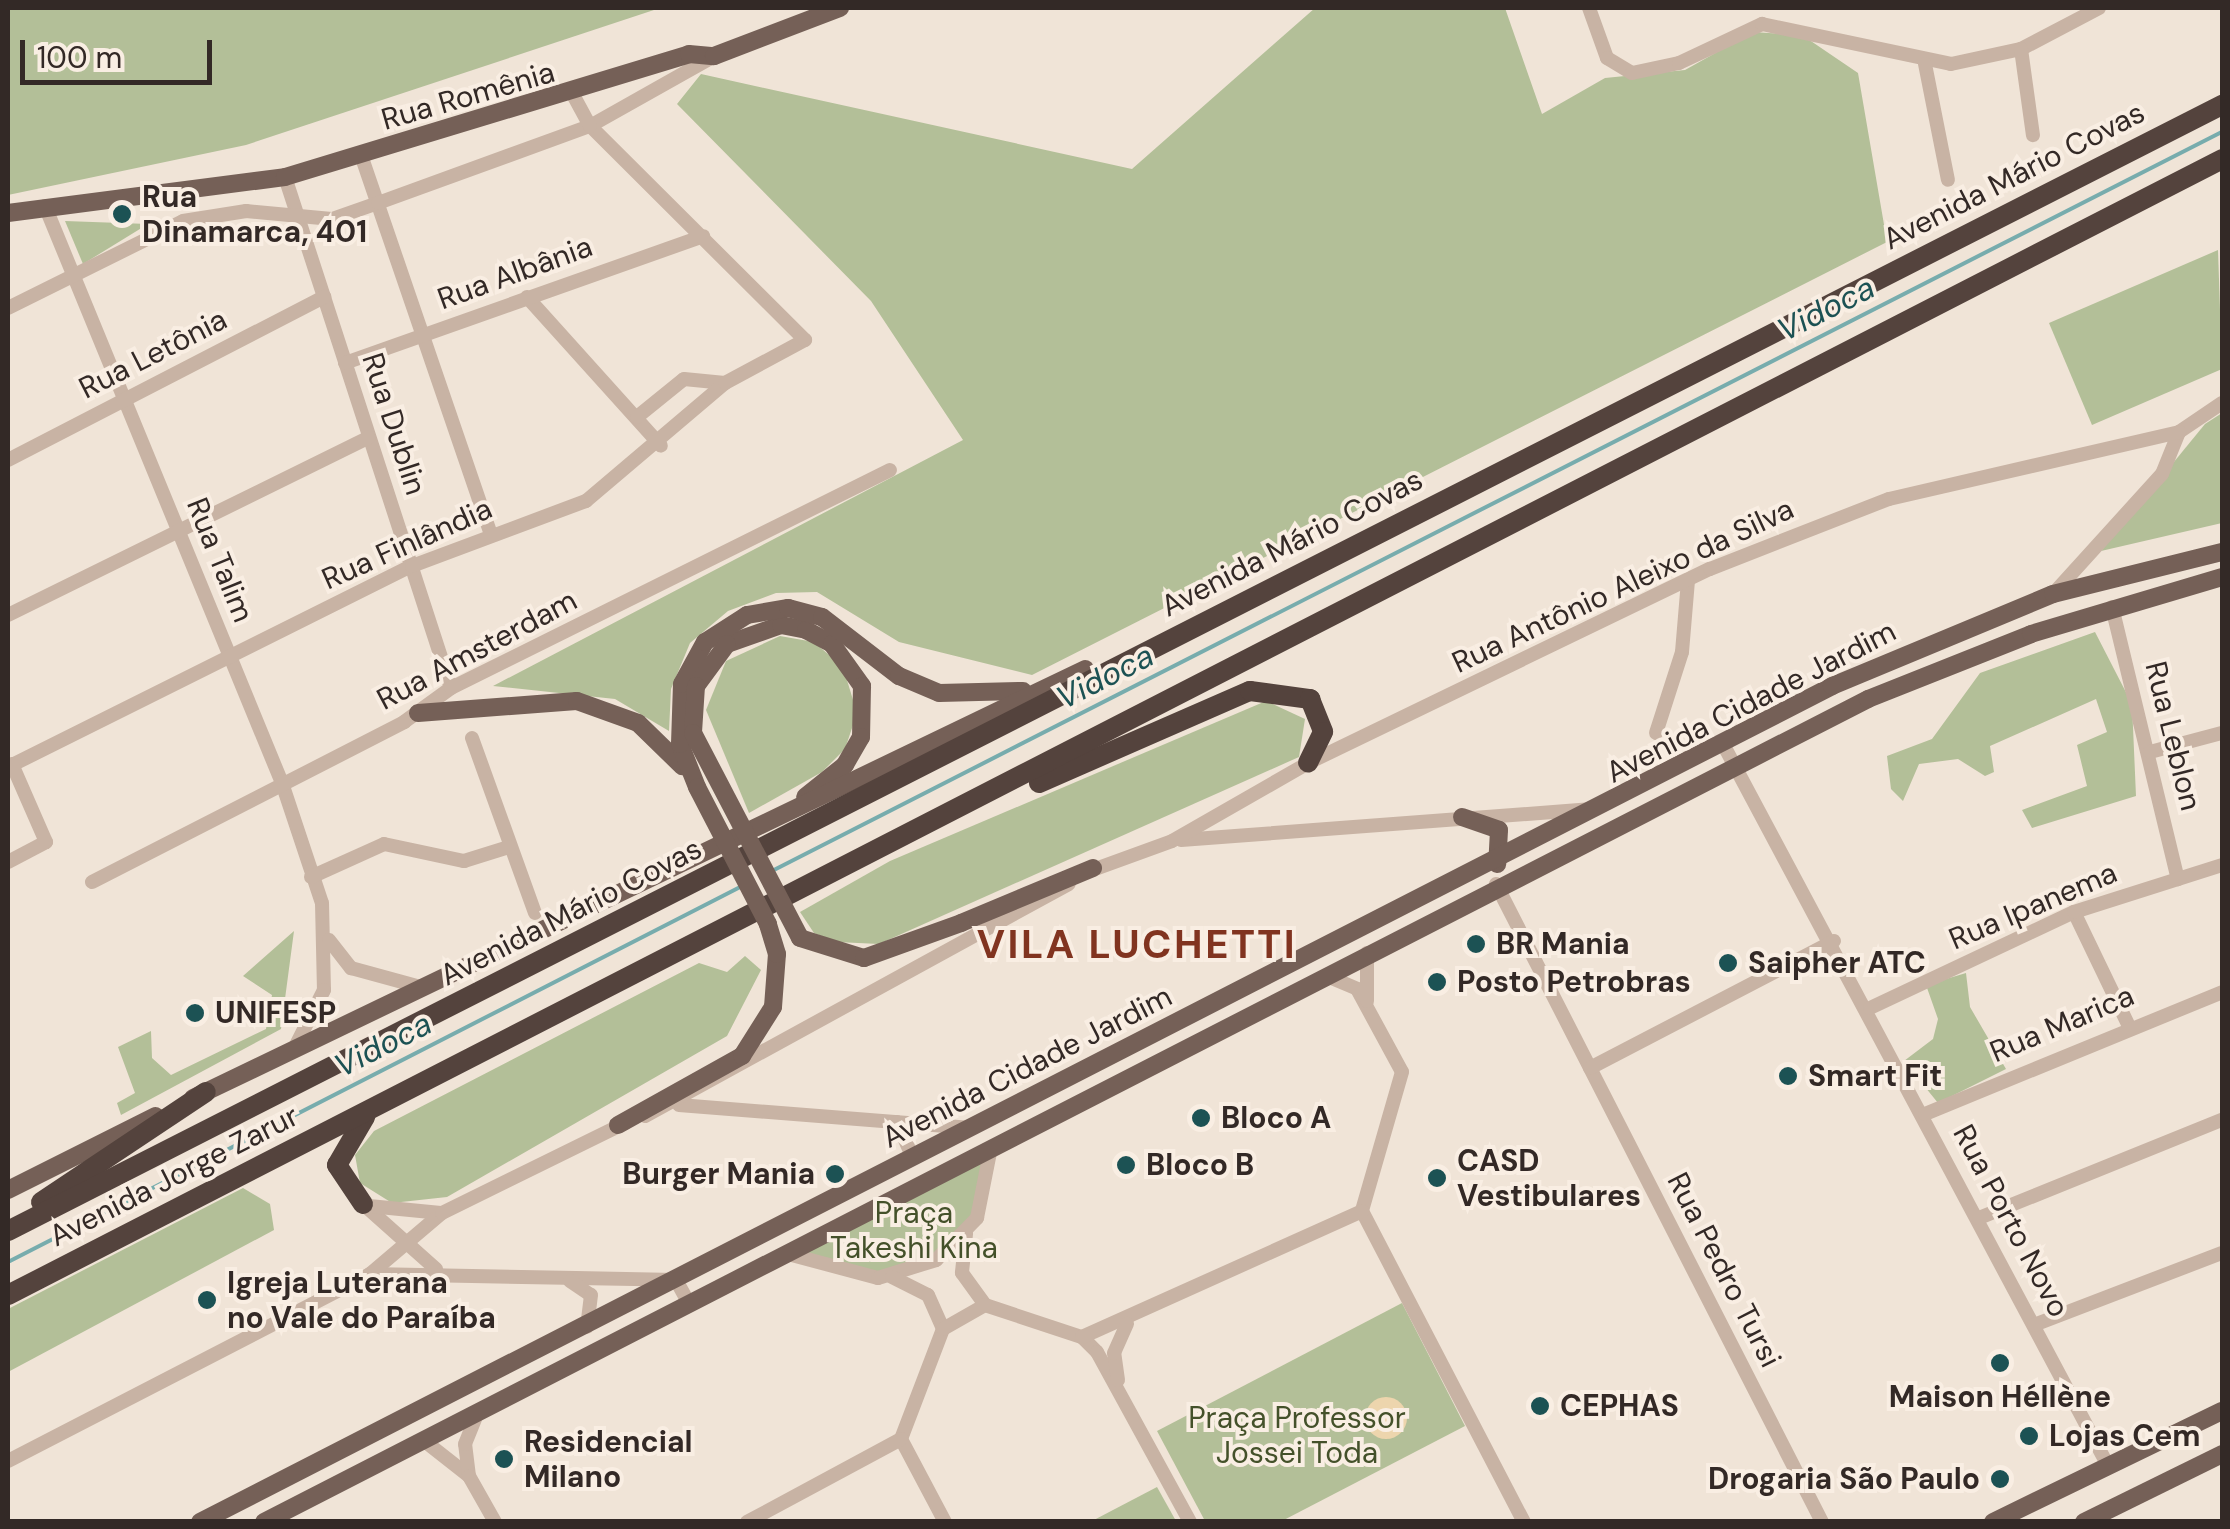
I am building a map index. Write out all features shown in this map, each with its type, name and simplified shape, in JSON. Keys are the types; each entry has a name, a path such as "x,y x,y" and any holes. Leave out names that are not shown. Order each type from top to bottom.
{"highway":[{"name":"Avenida Mário Covas","path":"338,1066 2222,105"},
{"path":"363,1204 337,1164 368,1111 2222,159"},
{"path":"2184,177 2222,170"},
{"path":"1085,669 1202,623"},
{"path":"952,813 1250,691 1310,699 1323,732 1308,763"},
{"name":"Avenida Jorge Zarur","path":"8,1231 338,1066"},
{"path":"8,1223 206,1092"},
{"name":"Avenida Jorge Zarur","path":"8,1295 368,1111"}],"main road":[{"path":"570,90 690,54 714,56 840,8"},
{"name":"Rua Romênia","path":"8,213 285,177 570,90"},
{"name":"Avenida Cidade Jardim","path":"200,1522 587,1327 1497,856 1599,809 1832,686 2053,594 2222,552"},
{"name":"Avenida Cidade Jardim","path":"264,1522 475,1419 689,1302 1368,950 1736,768 1868,698 2112,606 2222,577"},
{"path":"618,1125 742,1056 773,1007 777,954 768,924 697,787 680,744 682,684 705,642 747,615 805,611 899,676 962,697 1005,695 1085,669"},
{"path":"769,822 845,765 866,716 862,686 832,644 806,630 781,625 727,644 696,686 694,734 800,938 864,958 1093,868"},
{"path":"8,1190 1085,669"},
{"path":"418,713 577,701 606,707 663,742 697,787"},
{"path":"1462,817 1498,830 1496,884"},
{"path":"1994,1522 2106,1462 2222,1411"},
{"path":"2084,1522 2222,1454"}],"street":[{"path":"1589,8 1607,58 1632,73 1678,63 1762,24 1925,64 2021,50 2099,8"},
{"path":"2021,50 2033,136"},
{"path":"8,308 184,221 246,211 332,219 378,203 590,126 714,56"},
{"path":"1925,64 1948,180"},
{"name":"Rua Romênia","path":"570,90 590,126 804,340"},
{"path":"361,155 492,535"},
{"name":"Rua Dublin","path":"285,177 451,688"},
{"name":"Rua Talim","path":"45,206 280,780 312,877 329,940 324,990 287,1057"},
{"name":"Rua Albânia","path":"345,363 703,236"},
{"path":"527,296 661,446"},
{"name":"Rua Letônia","path":"8,460 324,297"},
{"name":"Rua Finlândia","path":"10,766 412,566 586,501 661,446 724,383 804,340"},
{"path":"637,418 684,378 724,383"},
{"path":"2053,594 2162,474 2179,432 2222,403"},
{"name":"Rua Antônio Aleixo da Silva","path":"1172,840 1308,763 1688,582 1889,499 2179,432"},
{"path":"8,614 177,528 370,437"},
{"name":"Rua Amsterdam","path":"92,882 280,780 418,713 451,688 890,470"},
{"path":"1656,733 1682,652 1688,582"},
{"name":"Rua Leblon","path":"2112,606 2178,879"},
{"path":"2150,752 2222,733"},
{"path":"472,738 535,913"},
{"name":"Rua Porto Novo","path":"1723,744 1834,940 2106,1462"},
{"path":"8,862 46,842 10,766"},
{"path":"8,1462 370,1274 442,1212 618,1125 679,1105 1093,868 1172,840 1599,809"},
{"path":"312,877 384,844 464,861 509,847"},
{"name":"Rua Ipanema","path":"1870,1008 2074,912 2222,865"},
{"name":"Rua Pedro Tursi","path":"1496,884 1822,1522"},
{"path":"2074,912 2128,1024"},
{"path":"329,940 352,968 424,987"},
{"path":"1590,1068 1834,940"},
{"path":"1367,1002 1368,950"},
{"path":"1322,976 1348,982 1367,1002 1402,1084 1362,1210 1524,1522"},
{"name":"Rua Marica","path":"1925,1114 2128,1024 2222,992"},
{"path":"679,1105 972,1128"},
{"path":"1979,1218 2222,1120"},
{"path":"897,1122 912,1156"},
{"path":"991,1147 990,1184 966,1234 962,1273 985,1305 1082,1337 1128,1324 1362,1210"},
{"path":"363,1204 442,1212"},
{"path":"363,1204 436,1269"},
{"path":"892,1277 936,1260 966,1234"},
{"path":"2034,1325 2222,1253"},
{"path":"788,1254 892,1277 928,1295 943,1329"},
{"path":"370,1274 436,1269 569,1281 676,1280 689,1302"},
{"path":"569,1281 591,1295 587,1327"},
{"path":"747,1522 901,1439 943,1329 985,1305"},
{"path":"1120,1390 1114,1353 1128,1324"},
{"path":"1082,1337 1120,1390 1190,1522"},
{"path":"475,1419 465,1444 469,1476 495,1522"},
{"path":"901,1439 945,1522"},
{"path":"427,1443 469,1476"}],"green space":[{"path":"8,8 660,8 246,145 8,195"},
{"path":"1315,8 1505,8 1542,114 1605,78 1685,70 1753,32 1802,35 1858,73 1887,242 1032,675 899,642 817,592 776,593 728,611 690,643 671,689 669,731 615,699 493,686 963,440 871,301 677,104 701,74 1132,169"},
{"path":"65,221 148,224 83,264"},
{"path":"2218,250 2222,369 2092,425 2049,323"},
{"path":"2222,413 2222,523 2101,551 2205,424"},
{"path":"2095,632 2132,704 2136,796 2032,828 2022,810 2087,786 2077,745 2107,732 2096,699 1990,746 1994,772 1985,776 1958,759 1919,764 1903,801 1891,789 1887,756 1932,739 1980,673"},
{"path":"780,636 814,642 843,667 857,713 845,749 822,772 749,813 706,710 726,661"},
{"path":"1266,701 1305,719 1299,757 879,944 837,942 814,933 800,912 890,861"},
{"path":"294,931 281,1029 121,1115 117,1103 135,1093 118,1047 151,1031 152,1058 171,1075 266,1029 272,995 243,976"},
{"path":"745,956 761,970 727,1036 447,1197 392,1203 360,1183 355,1155 374,1131 699,963 727,972"},
{"path":"1966,973 1970,1007 2006,1069 1938,1103 1904,1061 1933,1039 1938,1019 1926,985"},
{"name":"Praça Takeshi Kina","path":"991,1147 990,1183 951,1250 892,1277 788,1254"},
{"path":"243,1188 270,1204 274,1230 8,1372 8,1309"},
{"name":"Praça Professor Jossei Toda","path":"1402,1303 1465,1426 1280,1522 1205,1521 1157,1431"},
{"path":"1157,1487 1176,1521 1092,1521"}],"sand":[{"path":"1386,1397 1401,1403 1407,1418 1401,1433 1386,1439 1371,1433 1365,1418 1371,1403"}],"waterway":[{"name":"Vidoca","path":"770,872 2222,132"},
{"name":"Vidoca","path":"8,1262 744,885"}],"place":[{"name":"Rua Dinamarca, 401","path":"122,214"},
{"name":"BR Mania","path":"1476,944"},
{"name":"Saipher ATC","path":"1728,963"},
{"name":"Posto Petrobras","path":"1437,982"},
{"name":"UNIFESP","path":"195,1013"},
{"name":"Smart Fit","path":"1788,1076"},
{"name":"Bloco A","path":"1201,1118"},
{"name":"Bloco B","path":"1126,1165"},
{"name":"Burger Mania","path":"835,1174"},
{"name":"CASD Vestibulares","path":"1437,1178"},
{"name":"Igreja Luterana no Vale do Paraíba","path":"207,1300"},
{"name":"Maison Héllène","path":"2000,1363"},
{"name":"CEPHAS","path":"1540,1406"},
{"name":"Lojas Cem","path":"2029,1436"},
{"name":"Residencial Milano","path":"504,1459"},
{"name":"Drogaria São Paulo","path":"2000,1479"}],"district":[{"name":"VILA LUCHETTI","path":"1137,944"}]}
